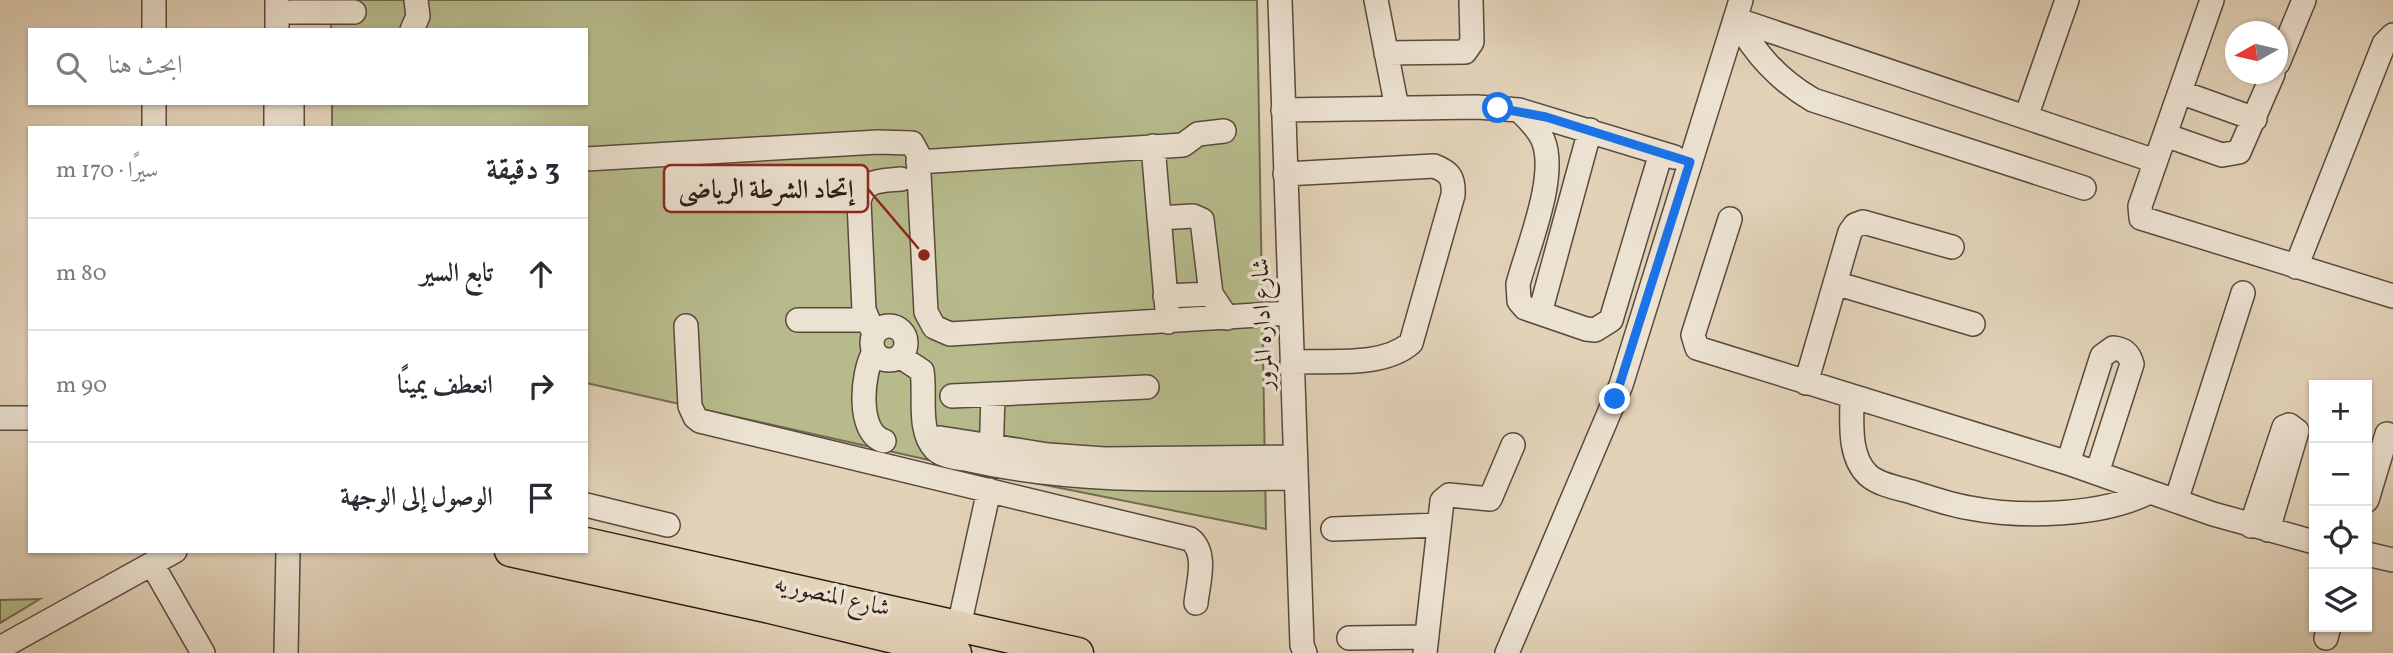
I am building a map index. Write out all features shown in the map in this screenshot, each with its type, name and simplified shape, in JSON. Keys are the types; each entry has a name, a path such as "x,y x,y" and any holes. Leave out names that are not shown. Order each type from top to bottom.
{"main road":[{"name":"شارع المنصوريه","path":"588,544 956,644"},
{"name":"شارع المنصوريه","path":"542,554 769,607 956,644 1077,653"}],"street":[{"path":"154,0 154,28"},
{"path":"413,28 418,16 416,0"},
{"name":"شارع اداره المرور","path":"1280,0 1302,650"},
{"path":"1376,0 1396,108"},
{"path":"1386,53 1465,52 1472,42 1471,0"},
{"path":"2026,117 2067,0"},
{"path":"2212,0 2140,206 2141,218 2393,296"},
{"path":"2288,38 2304,0"},
{"path":"1738,9 2026,117 2155,161"},
{"path":"1507,653 1618,392 1738,9"},
{"path":"1738,9 1767,67 1788,86 1813,100 2084,188"},
{"path":"278,28 288,10 357,14"},
{"path":"2296,267 2384,44 2393,35"},
{"path":"2165,135 2231,155 2245,145 2269,84"},
{"path":"2180,92 2255,119"},
{"path":"154,105 154,126"},
{"path":"276,105 276,126"},
{"path":"292,105 292,126"},
{"path":"1283,110 1477,107 1519,110 1690,162"},
{"path":"1519,110 1543,140 1548,158 1547,177 1516,292 1525,308 1595,330 1611,320 1661,152"},
{"path":"1540,313 1590,130"},
{"path":"918,162 1187,145 1198,134 1224,131"},
{"path":"588,159 905,141 916,148 918,162 926,312 934,327 941,332 1168,322 1290,313"},
{"path":"1153,146 1168,322"},
{"path":"1285,174 1434,166 1447,170 1454,182 1453,195 1411,343 1399,354 1384,358 1292,362"},
{"path":"884,441 872,436 867,425 865,375 871,336 861,194 872,182 901,179"},
{"path":"1158,218 1194,216 1202,220 1211,293 1227,318"},
{"path":"1730,219 1693,342 1703,351 2068,463 2259,528 2309,541"},
{"path":"1806,383 1850,232 1855,225 1863,222 1951,247"},
{"path":"1530,239 1558,247"},
{"path":"1835,283 1973,324"},
{"path":"1165,296 1211,293"},
{"path":"2176,501 2243,293"},
{"path":"798,320 871,336 886,326 900,330 907,343 901,357"},
{"path":"686,326 690,406 700,421 1190,539 1199,548 1200,556 1196,603"},
{"path":"871,336 886,361 901,357 922,371 925,426 930,440 940,438 991,456 1161,480 1295,468"},
{"path":"2068,463 2102,356 2113,348 2120,348 2126,352 2132,364 2097,473"},
{"path":"1495,653 1602,393 1617,366 1629,356"},
{"path":"952,396 1147,387"},
{"path":"991,456 993,394"},
{"path":"1852,398 1852,441 1857,459 1867,475 1883,484 1969,508 1995,511 2096,509 2133,501 2149,492"},
{"path":"0,418 28,418"},
{"path":"2372,484 2387,434"},
{"path":"1349,638 1426,645 1442,501 1450,495 1487,501 1493,497 1513,445"},
{"path":"956,644 989,490"},
{"path":"588,505 668,525"},
{"path":"1333,529 1438,525"},
{"path":"0,648 171,553"},
{"path":"285,653 288,553"},
{"path":"2372,555 2393,560"},
{"path":"152,564 203,653"}],"green space":[{"path":"331,0 1257,0 1266,529 1000,476 588,383 588,126 332,126 332,105 588,105 588,28 331,28"},
{"path":"40,599 0,623 0,600"}],"place":[{"name":"إتحاد الشرطة الرياضى","path":"924,255"}],"route":[{"path":"1498,108 1546,117 1690,162 1615,399"}]}
